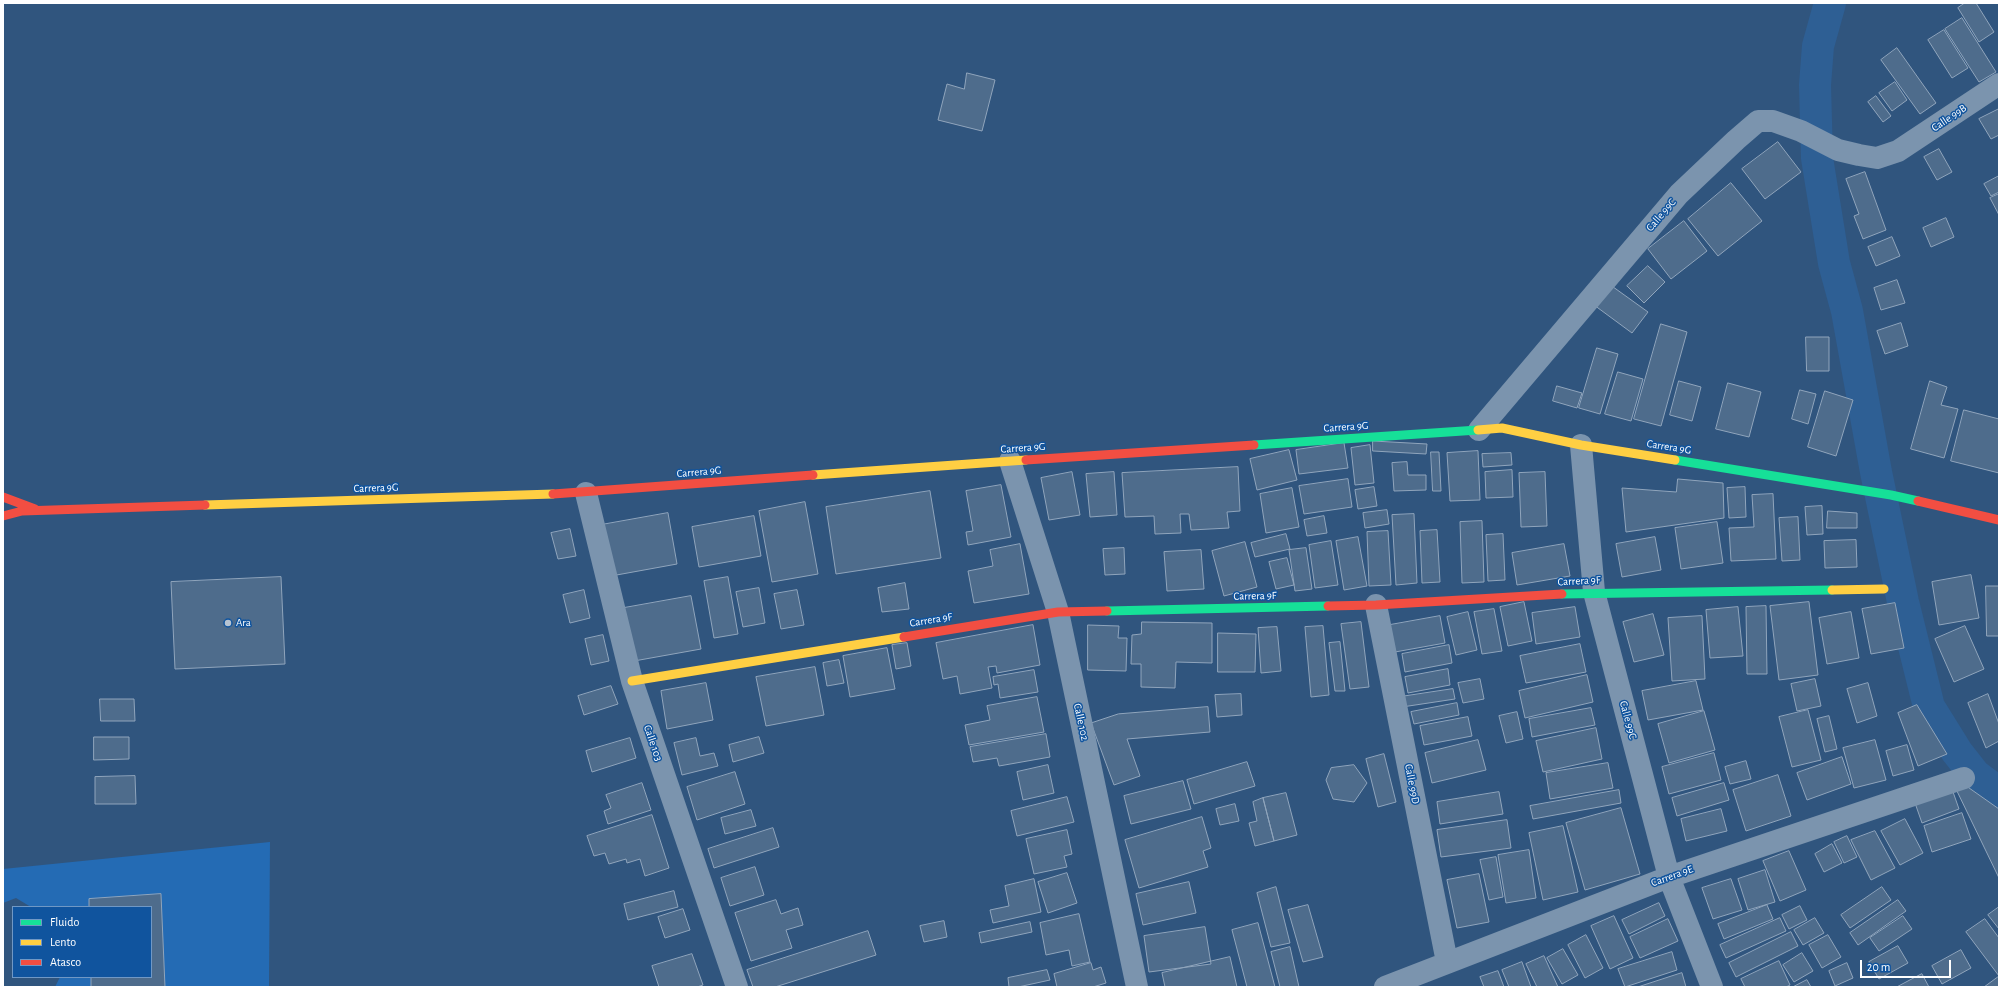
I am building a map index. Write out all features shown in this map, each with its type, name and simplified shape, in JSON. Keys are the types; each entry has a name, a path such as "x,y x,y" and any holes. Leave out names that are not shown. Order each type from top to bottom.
{"street":[{"name":"Calle 99B","path":"1898,151 1999,84"},
{"name":"Calle 99C","path":"1479,430 1679,194 1758,121 1773,121 1801,131 1838,150 1859,156 1877,158 1898,151"},
{"name":"Carrera 9G","path":"3,516 22,511 586,493 1010,461 1502,428 1581,445 1891,495 1999,520"},
{"name":"Calle 99C","path":"1581,445 1594,592 1669,876 1712,987"},
{"name":"Calle 102","path":"1010,461 1058,612 1137,987"},
{"name":"Calle 103","path":"586,493 632,681 737,987"},
{"name":"Carrera 9G","path":"3,497 40,511"},
{"name":"Carrera 9F","path":"632,681 1058,612 1376,605 1594,592 1884,589"},
{"name":"Calle 99D","path":"1376,605 1447,962"},
{"name":"Carrera 9E","path":"1385,987 1669,876 1964,778"}],"shaded area":[{"path":"270,842 269,987 165,987 161,894 89,899 89,906 29,906 16,898 3,903 3,869"},
{"path":"60,978 91,978 91,987 55,987"}],"building":[{"path":"1965,3 1976,3 1994,32 1979,42 1958,8"},
{"path":"1962,18 1996,72 1979,82 1945,29"},
{"path":"1944,30 1968,68 1952,78 1928,40"},
{"path":"1897,48 1936,103 1920,114 1881,60"},
{"path":"967,73 995,80 982,131 938,120 947,84 964,89"},
{"path":"1895,82 1907,100 1892,111 1879,93"},
{"path":"1876,96 1891,116 1883,122 1868,102"},
{"path":"1999,109 1999,135 1991,139 1979,119"},
{"path":"1778,142 1801,172 1765,199 1742,169"},
{"path":"1939,149 1952,172 1937,180 1924,157"},
{"path":"1865,172 1886,230 1863,239 1854,216 1859,214 1846,179"},
{"path":"1999,176 1999,192 1991,196 1984,184"},
{"path":"1731,183 1762,221 1718,256 1688,219"},
{"path":"1999,194 1999,215 1990,198"},
{"path":"1946,218 1954,237 1931,247 1923,228"},
{"path":"1684,221 1707,251 1671,279 1648,249"},
{"path":"1892,237 1900,256 1876,266 1868,247"},
{"path":"1648,266 1665,282 1644,303 1627,286"},
{"path":"1897,280 1905,303 1881,310 1874,288"},
{"path":"1609,284 1648,312 1632,333 1594,305"},
{"path":"1901,323 1908,346 1885,354 1877,331"},
{"path":"1661,324 1687,332 1661,426 1634,419"},
{"path":"1806,337 1829,337 1829,371 1807,371"},
{"path":"1597,348 1618,354 1600,414 1579,408"},
{"path":"1618,372 1643,379 1631,421 1605,414"},
{"path":"1679,381 1701,387 1692,421 1670,415"},
{"path":"1930,381 1947,387 1941,405 1958,409 1944,458 1911,449"},
{"path":"1728,383 1761,392 1749,437 1716,429"},
{"path":"1557,386 1582,393 1577,408 1553,401"},
{"path":"1800,390 1816,394 1808,424 1792,419"},
{"path":"1825,391 1853,400 1836,456 1808,447"},
{"path":"1964,410 1999,419 1999,473 1951,461"},
{"path":"1373,441 1427,444 1426,454 1373,451"},
{"path":"1344,443 1348,468 1299,474 1296,450"},
{"path":"1370,445 1374,483 1355,485 1351,448"},
{"path":"1289,450 1297,480 1257,490 1250,459"},
{"path":"1478,451 1480,500 1450,501 1447,453"},
{"path":"1431,452 1439,452 1441,491 1433,491"},
{"path":"1511,453 1512,465 1483,467 1482,454"},
{"path":"1407,462 1408,475 1426,475 1426,490 1394,491 1392,463"},
{"path":"1238,467 1240,511 1227,512 1229,528 1191,530 1189,514 1180,514 1181,533 1155,534 1154,516 1125,517 1122,473"},
{"path":"1512,470 1513,497 1486,498 1485,472"},
{"path":"1072,472 1080,515 1049,520 1041,478"},
{"path":"1114,472 1117,515 1090,517 1086,474"},
{"path":"1545,472 1547,526 1521,527 1519,473"},
{"path":"1348,479 1352,507 1304,514 1299,486"},
{"path":"1678,479 1723,483 1724,518 1626,532 1622,488 1676,492"},
{"path":"1001,485 1011,537 968,545 966,532 973,531 966,491"},
{"path":"1374,487 1377,506 1358,509 1355,490"},
{"path":"1745,487 1746,517 1729,518 1727,488"},
{"path":"1292,488 1299,527 1266,533 1260,494"},
{"path":"930,491 941,558 836,574 826,507"},
{"path":"1773,494 1776,559 1731,561 1729,528 1754,527 1752,495"},
{"path":"805,502 818,574 772,582 759,511"},
{"path":"1822,506 1823,534 1807,535 1805,507"},
{"path":"1387,510 1389,524 1365,528 1363,513"},
{"path":"1828,511 1857,513 1857,528 1827,528"},
{"path":"668,513 677,564 611,576 601,525"},
{"path":"1414,514 1417,583 1396,585 1392,515"},
{"path":"754,516 761,556 699,567 692,527"},
{"path":"1324,516 1327,533 1307,536 1304,520"},
{"path":"1798,517 1800,560 1782,561 1779,518"},
{"path":"1482,521 1484,582 1462,583 1460,522"},
{"path":"1717,522 1723,563 1681,569 1675,528"},
{"path":"570,529 576,556 558,559 551,533"},
{"path":"1437,530 1440,582 1422,583 1420,531"},
{"path":"1388,531 1391,585 1369,586 1367,532"},
{"path":"1286,534 1290,549 1255,557 1251,543"},
{"path":"1503,534 1505,580 1488,581 1486,535"},
{"path":"1358,537 1367,586 1344,590 1336,541"},
{"path":"1655,537 1661,570 1622,577 1616,544"},
{"path":"1856,540 1857,567 1825,568 1824,541"},
{"path":"1331,541 1338,585 1315,588 1309,545"},
{"path":"1245,542 1257,587 1224,596 1212,551"},
{"path":"1020,544 1029,594 974,603 968,571 993,566 990,550"},
{"path":"1564,544 1570,576 1517,585 1512,553"},
{"path":"1124,548 1125,574 1105,575 1103,549"},
{"path":"1306,548 1312,589 1295,591 1289,550"},
{"path":"1201,550 1204,589 1167,591 1164,552"},
{"path":"1287,558 1294,585 1276,589 1269,562"},
{"path":"1971,575 1979,618 1939,625 1932,582"},
{"name":"Ara","path":"281,577 285,664 175,669 171,582"},
{"path":"728,577 738,634 714,638 704,581"},
{"path":"905,583 909,609 882,612 878,588"},
{"path":"1986,586 1999,586 1999,636 1987,636"},
{"path":"759,588 765,623 743,627 736,592"},
{"path":"584,590 590,618 570,623 563,595"},
{"path":"797,590 804,625 781,629 774,594"},
{"path":"691,596 701,649 634,661 624,608"},
{"path":"1524,602 1532,641 1508,646 1500,607"},
{"path":"1809,602 1818,675 1779,680 1770,606"},
{"path":"1895,603 1904,648 1871,654 1862,609"},
{"path":"1766,606 1767,674 1747,674 1746,607"},
{"path":"1575,607 1580,637 1536,644 1532,613"},
{"path":"1738,607 1743,656 1710,658 1706,610"},
{"path":"1494,609 1502,651 1482,654 1474,612"},
{"path":"1468,612 1477,650 1456,655 1447,617"},
{"path":"1851,612 1859,658 1827,664 1819,618"},
{"path":"1653,614 1664,655 1634,662 1623,622"},
{"path":"1440,616 1445,643 1395,652 1390,625"},
{"path":"1702,616 1705,679 1672,681 1668,618"},
{"path":"1142,622 1212,623 1212,663 1176,662 1175,688 1141,687 1141,664 1131,664 1132,635 1141,634"},
{"path":"1361,622 1369,687 1350,689 1341,624"},
{"path":"1033,625 1040,665 997,673 996,666 988,667 992,688 960,694 957,676 943,679 936,643"},
{"path":"1088,625 1119,626 1118,638 1127,638 1126,671 1088,670"},
{"path":"1323,626 1329,695 1311,697 1305,627"},
{"path":"1965,626 1984,669 1954,682 1935,639"},
{"path":"1277,627 1281,671 1261,673 1258,628"},
{"path":"1218,633 1256,634 1255,672 1218,672"},
{"path":"603,635 609,661 591,665 585,639"},
{"path":"1340,642 1345,691 1335,691 1329,643"},
{"path":"907,643 911,666 896,669 892,645"},
{"path":"1580,644 1586,672 1526,683 1520,656"},
{"path":"1449,645 1452,663 1405,672 1402,654"},
{"path":"887,648 895,689 850,697 843,656"},
{"path":"839,660 844,683 827,686 823,663"},
{"path":"815,667 824,715 766,726 756,677"},
{"path":"1448,669 1450,685 1408,693 1405,677"},
{"path":"1034,670 1038,692 1000,698 998,684 994,685 993,677"},
{"path":"1587,675 1593,702 1525,718 1519,691"},
{"path":"1480,679 1484,699 1463,703 1458,683"},
{"path":"1815,679 1821,706 1797,711 1791,684"},
{"path":"1696,681 1703,710 1648,720 1642,691"},
{"path":"706,683 713,720 667,729 661,691"},
{"path":"1868,683 1877,716 1857,723 1847,689"},
{"path":"611,686 618,704 584,715 578,696"},
{"path":"1453,689 1455,699 1402,707 1400,697"},
{"path":"1241,694 1242,715 1217,717 1215,695"},
{"path":"1988,694 1999,724 1999,741 1986,748 1968,703"},
{"path":"1037,697 1044,732 969,745 965,725 990,720 987,706"},
{"path":"100,699 134,699 135,721 101,721"},
{"path":"1457,703 1459,715 1414,724 1411,712"},
{"path":"1917,705 1947,754 1918,766 1898,713"},
{"path":"1208,707 1210,732 1127,739 1140,776 1114,785 1091,723 1118,714"},
{"path":"1591,708 1595,725 1532,737 1529,719"},
{"path":"1808,710 1821,760 1792,767 1779,717"},
{"path":"1704,711 1715,750 1669,763 1658,724"},
{"path":"1517,712 1523,739 1506,743 1499,716"},
{"path":"1829,716 1837,749 1825,752 1817,719"},
{"path":"1468,717 1472,736 1424,745 1420,726"},
{"path":"1596,728 1602,759 1543,772 1536,741"},
{"path":"1046,734 1050,757 999,766 997,758 973,762 970,747"},
{"path":"94,737 129,737 129,759 94,760"},
{"path":"759,737 764,753 733,762 729,745"},
{"path":"630,738 636,758 592,772 586,751"},
{"path":"696,738 700,756 714,753 718,766 682,775 674,743"},
{"path":"1478,740 1486,770 1432,783 1425,753"},
{"path":"1875,740 1886,780 1854,788 1843,748"},
{"path":"1907,745 1914,770 1893,776 1886,751"},
{"path":"1714,753 1721,780 1669,794 1662,767"},
{"path":"1384,754 1396,802 1378,807 1366,759"},
{"path":"1842,757 1851,784 1807,800 1797,773"},
{"path":"1746,761 1751,779 1730,784 1725,767"},
{"path":"1247,762 1255,786 1194,804 1187,780"},
{"path":"1608,763 1613,788 1550,799 1546,773"},
{"path":"1048,765 1054,793 1023,800 1017,772"},
{"path":"1354,765 1367,783 1354,802 1333,799 1326,780 1331,768"},
{"path":"735,772 745,804 697,820 687,787"},
{"path":"1778,775 1791,816 1746,831 1733,790"},
{"path":"135,776 136,804 95,804 95,777"},
{"path":"1183,781 1191,809 1131,824 1124,796"},
{"path":"642,783 651,810 608,824 604,811 611,808 606,795"},
{"path":"1724,783 1729,800 1677,816 1672,798"},
{"path":"1962,783 1999,809 1999,878 1955,787"},
{"path":"1952,789 1959,809 1922,823 1915,803"},
{"path":"1619,790 1621,803 1533,819 1530,806"},
{"path":"1499,792 1503,814 1440,824 1437,802"},
{"path":"1286,793 1297,835 1274,841 1263,798"},
{"path":"1067,797 1074,822 1017,836 1011,811"},
{"path":"1263,798 1274,841 1255,846 1249,823 1257,821 1253,802"},
{"path":"1235,804 1239,821 1220,825 1216,809"},
{"path":"1621,808 1640,874 1585,890 1566,823"},
{"path":"1721,809 1727,831 1686,841 1681,819"},
{"path":"751,810 756,826 725,834 721,818"},
{"path":"1962,813 1971,839 1932,852 1924,826"},
{"path":"652,815 669,868 645,876 640,859 627,863 626,859 609,864 605,853 594,856 587,836"},
{"path":"1202,817 1211,848 1203,851 1208,867 1139,888 1125,840"},
{"path":"1905,819 1923,853 1900,865 1881,831"},
{"path":"1507,820 1511,848 1441,857 1437,830"},
{"path":"1563,826 1578,892 1543,900 1529,833"},
{"path":"773,828 779,847 714,868 708,849"},
{"path":"1067,830 1072,854 1064,856 1067,867 1034,874 1026,839"},
{"path":"1875,831 1895,868 1871,880 1851,840"},
{"path":"1847,836 1857,857 1844,863 1834,842"},
{"path":"1832,844 1842,863 1824,872 1815,854"},
{"path":"1529,850 1536,898 1506,903 1498,855"},
{"path":"1789,851 1806,890 1780,901 1763,861"},
{"path":"1496,857 1503,897 1489,900 1480,860"},
{"path":"755,867 764,895 730,906 721,878"},
{"path":"1765,870 1775,902 1748,910 1738,879"},
{"path":"1067,873 1077,903 1048,913 1038,882"},
{"path":"1479,874 1489,922 1457,928 1447,880"},
{"path":"1034,879 1041,912 993,923 990,910 1009,906 1005,886"},
{"path":"1731,879 1742,910 1713,919 1702,888"},
{"path":"1189,882 1196,913 1143,925 1136,894"},
{"path":"1276,887 1290,943 1271,947 1257,893"},
{"path":"1882,887 1891,900 1850,928 1841,915"},
{"path":"674,891 678,907 628,920 624,904"},
{"path":"161,894 165,987 91,987 91,978 152,978 152,906 89,906 89,899"},
{"path":"776,900 781,914 798,908 803,925 786,930 792,948 751,961 735,913"},
{"path":"1898,900 1906,911 1858,945 1850,933"},
{"path":"1659,903 1665,916 1629,934 1622,920"},
{"path":"1308,905 1323,957 1303,962 1288,910"},
{"path":"1767,905 1773,919 1724,939 1718,924"},
{"path":"1800,906 1807,920 1789,929 1782,915"},
{"path":"1999,907 1999,929 1988,915"},
{"path":"683,909 690,930 665,938 658,917"},
{"path":"1079,914 1090,962 1072,966 1069,950 1046,955 1040,923"},
{"path":"1614,916 1633,958 1610,969 1591,926"},
{"path":"1903,916 1912,929 1879,951 1870,938"},
{"path":"1780,918 1786,931 1726,958 1720,945"},
{"path":"1815,918 1824,933 1803,945 1794,930"},
{"path":"1668,919 1678,941 1640,958 1630,937"},
{"path":"1985,919 1999,938 1999,976 1966,932"},
{"path":"944,921 947,937 924,942 920,926"},
{"path":"1030,922 1032,932 981,943 979,933"},
{"path":"1258,923 1275,987 1247,987 1232,930"},
{"path":"1205,927 1211,964 1149,972 1144,936"},
{"path":"868,931 876,955 775,987 753,987 747,970"},
{"path":"1791,932 1798,946 1736,977 1729,963"},
{"path":"1586,935 1603,968 1585,978 1568,945"},
{"path":"1828,935 1841,957 1822,968 1809,945"},
{"path":"1898,946 1908,963 1879,979 1869,962"},
{"path":"1290,947 1299,987 1280,987 1271,952"},
{"path":"1563,949 1578,975 1562,984 1547,958"},
{"path":"1961,950 1971,968 1942,984 1932,966"},
{"path":"1672,952 1677,970 1625,987 1618,969"},
{"path":"1802,953 1813,971 1794,982 1783,965"},
{"path":"692,954 703,985 697,987 659,987 652,966"},
{"path":"1544,956 1558,987 1537,987 1526,964"},
{"path":"1230,957 1237,987 1165,987 1162,973"},
{"path":"1779,961 1790,985 1786,987 1745,987 1741,979"},
{"path":"1522,962 1531,987 1509,987 1502,970"},
{"path":"1091,963 1093,970 1101,967 1106,983 1093,987 1057,987 1054,974"},
{"path":"1847,963 1853,978 1835,986 1829,971"},
{"path":"1047,970 1050,980 1018,987 1009,987 1008,978"},
{"path":"1498,971 1504,987 1484,987 1480,977"},
{"path":"1682,973 1686,987 1638,987"},
{"path":"1922,974 1929,987 1897,987"},
{"path":"1999,976 1999,987 1984,987"},
{"path":"1807,980 1811,987 1793,987"}],"waterway":[{"path":"1830,3 1818,46 1815,85 1817,158 1834,263 1847,311 1876,472 1903,602 1929,707 1957,752 1975,775 1999,793"}],"traffic: fast":[{"path":"1254,445 1478,430"},
{"path":"1675,460 1891,495 1918,501"},
{"path":"1562,594 1832,590"},
{"path":"1107,611 1328,606"}],"traffic: slow":[{"path":"1478,430 1502,428 1581,445 1675,460"},
{"path":"813,475 1026,460"},
{"path":"205,505 553,494"},
{"path":"1832,590 1884,589"},
{"path":"632,681 904,637"}],"traffic: jam":[{"path":"1026,460 1254,445"},
{"path":"553,494 813,475"},
{"path":"3,497 35,509"},
{"path":"1918,501 1999,520"},
{"path":"3,516 22,511 205,505"},
{"path":"1328,606 1376,605 1562,594"},
{"path":"904,637 1058,612 1107,611"}],"place":[{"name":"Ara","path":"228,623"}]}
